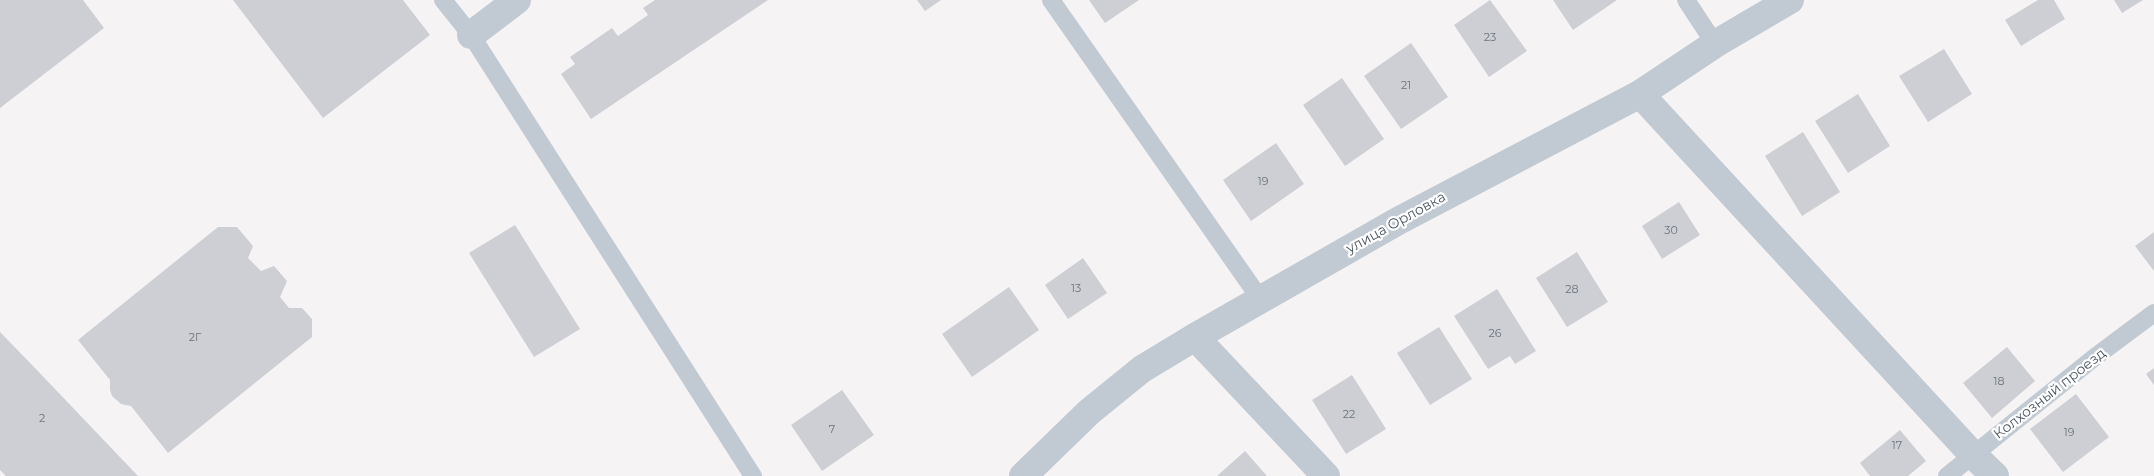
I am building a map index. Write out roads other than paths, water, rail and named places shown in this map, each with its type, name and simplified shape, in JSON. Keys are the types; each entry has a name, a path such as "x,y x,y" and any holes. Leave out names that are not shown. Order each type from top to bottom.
{"street":[{"path":"470,35 517,0"},
{"name":"улица Орловка","path":"1023,476 1097,406 1142,369 1398,221 1640,94 1715,44 1790,0"},
{"path":"1640,94 1973,455 1995,476"},
{"path":"1195,337 1326,476"}],"lane":[{"path":"443,0 470,35 753,476"},
{"path":"1051,0 1261,300"},
{"path":"1686,0 1715,44"},
{"name":"Колхозный проезд","path":"1947,476 2154,313"}]}
